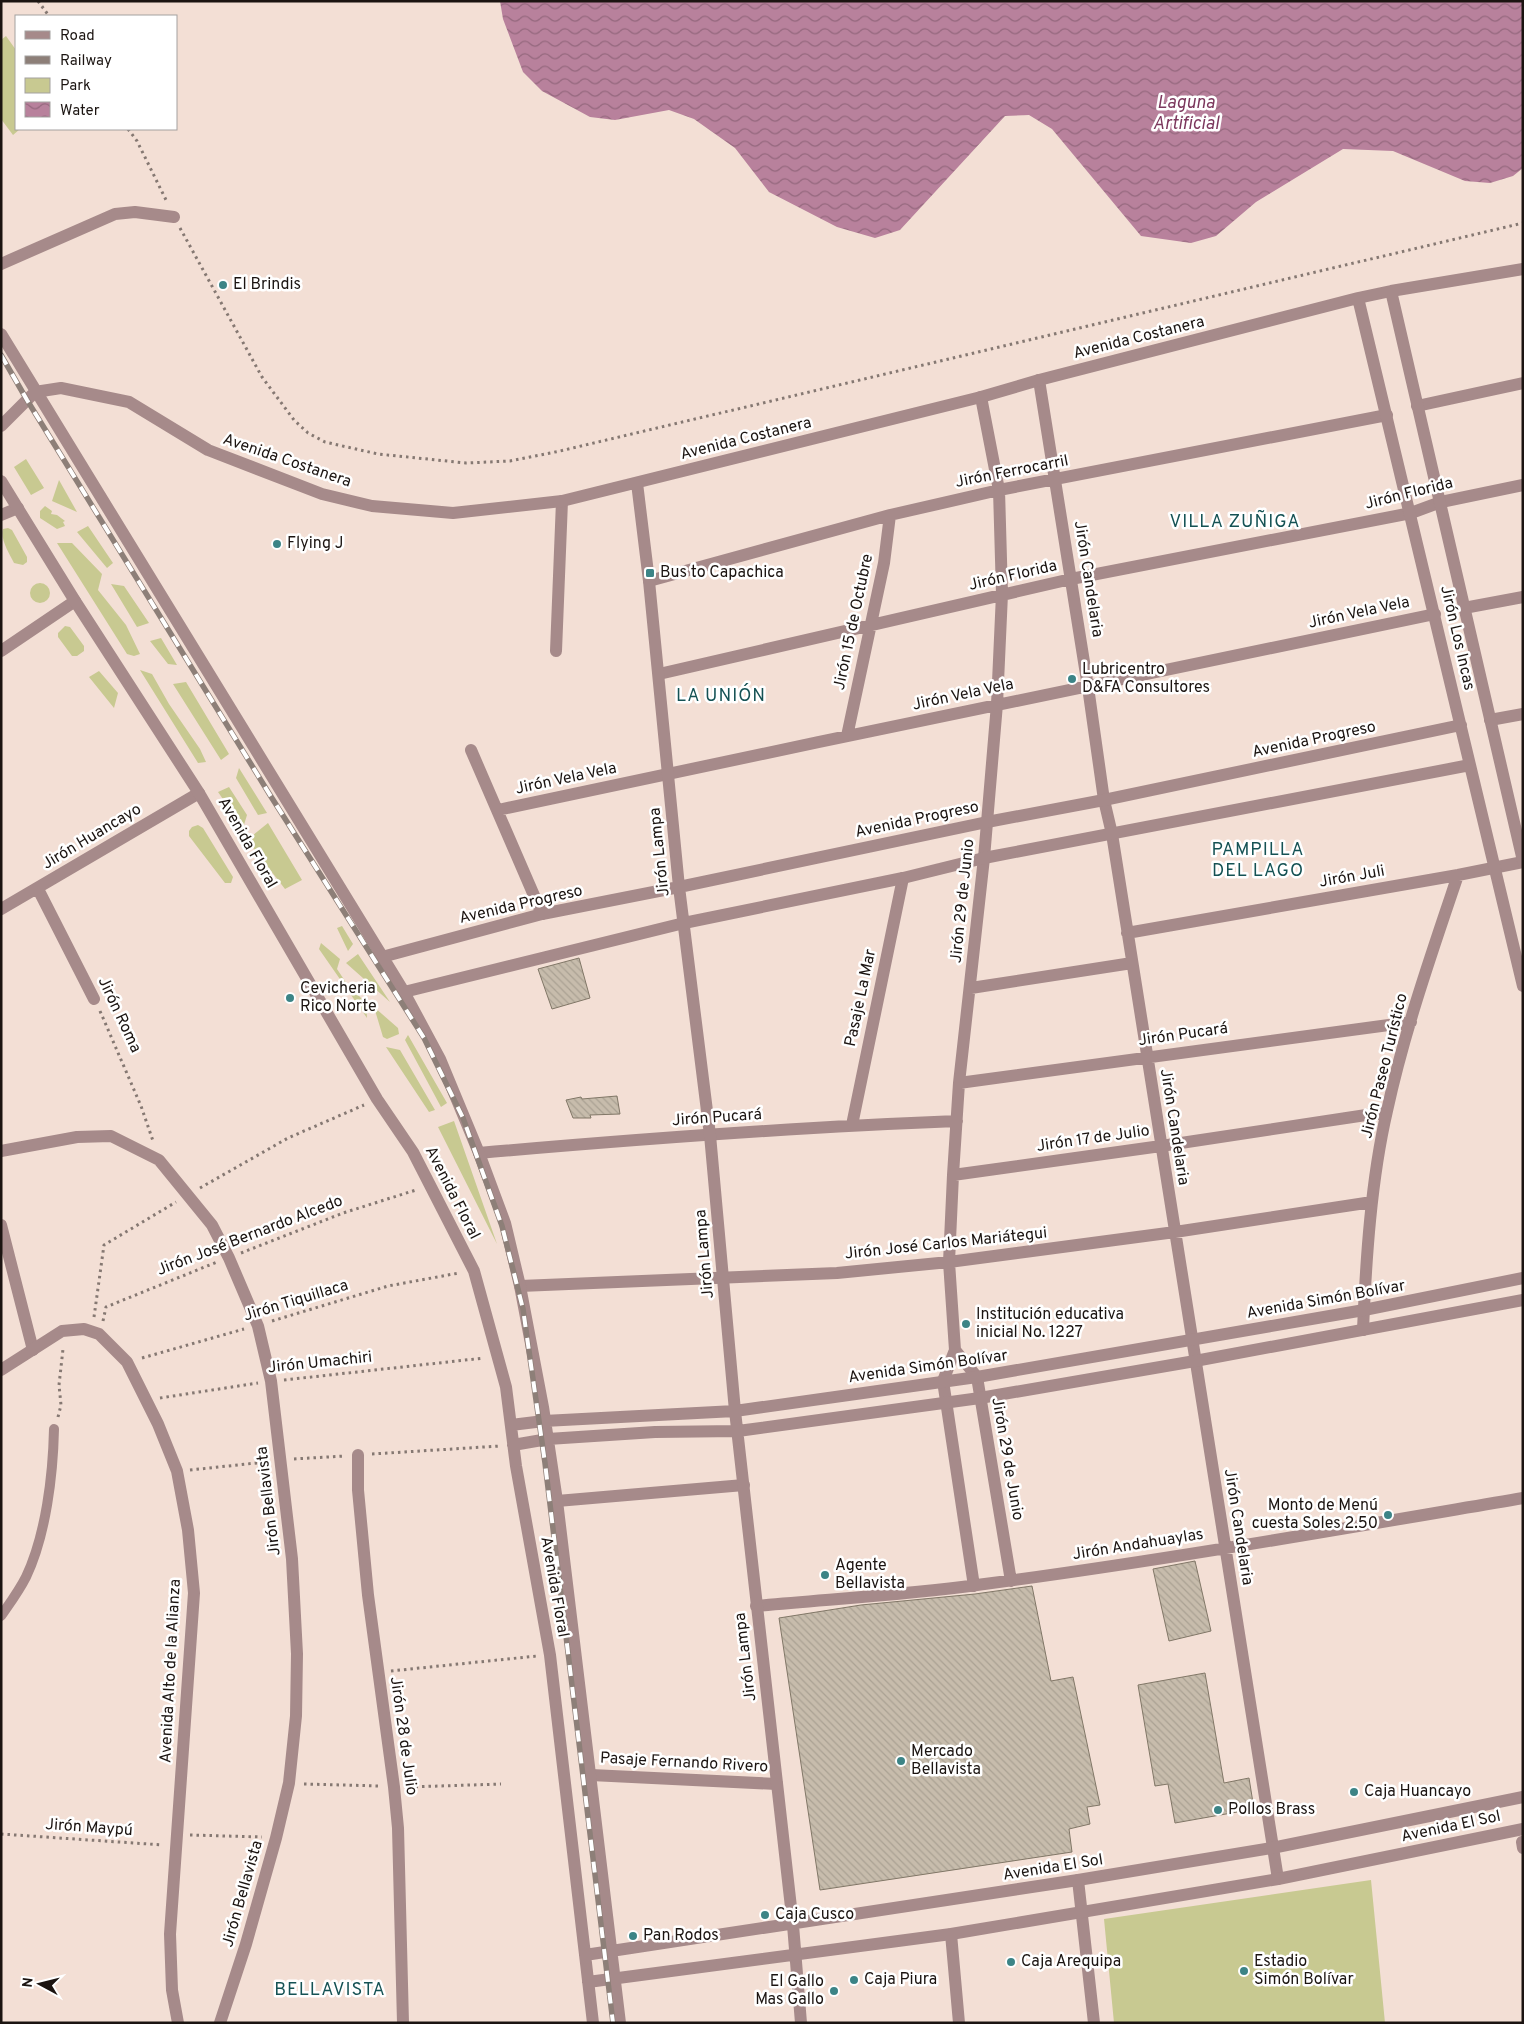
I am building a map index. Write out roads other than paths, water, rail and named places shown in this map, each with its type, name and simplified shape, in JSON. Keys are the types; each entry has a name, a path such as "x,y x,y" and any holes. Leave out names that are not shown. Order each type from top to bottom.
{"street":[{"path":"1,264 115,214 135,212 174,217"},
{"name":"Avenida Costanera","path":"35,392 61,388 129,402 208,450 322,494 372,506 453,513 562,501 981,397 1039,380 1358,298 1523,269"},
{"name":"Jirón Los Incas","path":"1391,291 1523,861"},
{"name":"Jirón Los Incas","path":"1358,298 1523,986"},
{"name":"Avenida Floral","path":"1,334 404,992 440,1059 479,1153 504,1223 520,1286 548,1439 591,1775 620,2023"},
{"name":"Jirón Candelaria","path":"1039,380 1088,686 1104,800 1112,834 1278,1879"},
{"path":"1417,406 1523,383"},
{"path":"1,426 35,392"},
{"name":"Jirón 29 de Junio","path":"974,1586 943,1382 955,1350 949,1262 953,1175 959,1083 971,988 997,704 1002,594 998,490 981,397"},
{"name":"Jirón Ferrocarril","path":"649,581 890,514 998,490 1387,415"},
{"name":"Avenida Floral","path":"1,481 75,601 199,793 377,1099 413,1152 474,1271 506,1387 513,1445 550,1655 593,2023"},
{"name":"Jirón Lampa","path":"637,483 669,773 679,887 710,1135 735,1411 793,1925 801,2023"},
{"name":"Jirón Florida","path":"658,674 1002,594 1411,513 1441,502 1523,484"},
{"path":"556,651 562,501"},
{"path":"1,515 18,508"},
{"name":"Jirón 15 de Octubre","path":"847,736 884,563 890,514"},
{"path":"1464,608 1523,597"},
{"path":"1,651 75,601"},
{"name":"Jirón Vela Vela","path":"498,810 997,704 1435,614"},
{"path":"1490,720 1523,714"},
{"name":"Avenida Progreso","path":"382,956 542,914 987,822 1104,800 1461,725"},
{"path":"471,750 542,914"},
{"path":"404,992 684,923 903,878 984,858 1470,765"},
{"name":"Jirón Huancayo","path":"1,909 199,793"},
{"name":"Jirón Juli","path":"1127,933 1458,875 1523,861"},
{"name":"Jirón Paseo Turístico","path":"1363,1330 1372,1202 1386,1112 1431,954 1458,875"},
{"name":"Pasaje La Mar","path":"852,1125 903,878"},
{"name":"Jirón Roma","path":"38,888 94,999"},
{"path":"971,988 1132,963"},
{"name":"Jirón Pucará","path":"959,1083 1146,1056 1411,1022"},
{"name":"Jirón 17 de Julio","path":"953,1175 1386,1112"},
{"name":"Jirón Pucará","path":"479,1153 852,1125 957,1121"},
{"name":"Jirón Bellavista","path":"1,1151 76,1137 111,1136 159,1160 212,1226 229,1258 258,1326 270,1381 292,1559 297,1654 296,1716 289,1783 276,1838 246,1944 220,2023"},
{"name":"Jirón José Carlos Mariátegui","path":"520,1286 837,1272 949,1262 1175,1232 1372,1202"},
{"path":"1,1225 33,1350 1,1370"},
{"name":"Avenida Simón Bolívar","path":"510,1425 544,1421 735,1411 943,1382 1364,1310 1523,1278"},
{"path":"513,1445 548,1439 655,1432 738,1431 946,1403 1195,1361 1523,1300"},
{"name":"Avenida Alto de la Alianza","path":"33,1350 54,1335 72,1329 92,1330 99,1334 127,1362 158,1424 177,1472 192,1563 194,1593 176,1841 170,1963 172,1990 178,2023"},
{"name":"Jirón 29 de Junio","path":"955,1350 977,1377 1011,1580"},
{"name":"Jirón 28 de Julio","path":"358,1455 362,1541 398,1828 402,2023"},
{"path":"557,1501 744,1485"},
{"name":"Jirón Andahuaylas","path":"756,1606 974,1586 1224,1548 1523,1498"},
{"name":"Pasaje Fernando Rivero","path":"591,1775 777,1784"},
{"name":"Avenida El Sol","path":"585,1955 793,1925 1272,1848 1523,1797"},
{"name":"Avenida El Sol","path":"588,1982 952,1934 1522,1839"},
{"path":"1078,1880 1094,2023"},
{"path":"952,1934 959,2023"}],"lane":[{"path":"1,1616 26,1576 33,1558 49,1492 54,1461 54,1429"}],"water":[{"name":"Laguna Artificial","path":"500,1 1523,1 1523,168 1513,176 1490,183 1465,181 1393,151 1343,149 1256,202 1216,236 1191,243 1141,236 1052,129 1029,115 1005,116 900,230 875,238 837,227 769,192 735,148 694,119 669,110 615,120 590,117 542,91 523,72 503,19"}],"railway":[{"path":"1,355 270,795 424,1038 463,1118 502,1226 523,1309 545,1463 613,2023"}],"place":[{"name":"El Brindis","path":"223,285"},
{"name":"Flying J","path":"277,544"},
{"name":"Bus to Capachica","path":"650,573"},
{"name":"Lubricentro D&FA Consultores","path":"1072,679"},
{"name":"Cevicheria Rico Norte","path":"290,998"},
{"name":"Institución educativa inicial No. 1227","path":"966,1324"},
{"name":"Monto de Menú cuesta Soles 2.50","path":"1388,1515"},
{"name":"Agente Bellavista","path":"825,1575"},
{"name":"Mercado Bellavista","path":"901,1761"},
{"name":"Caja Huancayo","path":"1354,1792"},
{"name":"Pollos Brass","path":"1218,1810"},
{"name":"Caja Cusco","path":"765,1915"},
{"name":"Pan Rodos","path":"633,1936"},
{"name":"Caja Arequipa","path":"1011,1962"},
{"name":"Estadio Simón Bolívar","path":"1244,1971"},
{"name":"Caja Piura","path":"854,1980"},
{"name":"El Gallo Mas Gallo","path":"834,1991"}],"district":[{"name":"VILLA ZUÑIGA","path":"1235,522"},
{"name":"LA UNIÓN","path":"721,696"},
{"name":"PAMPILLA DEL LAGO","path":"1258,860"},
{"name":"BELLAVISTA","path":"330,1990"}]}
